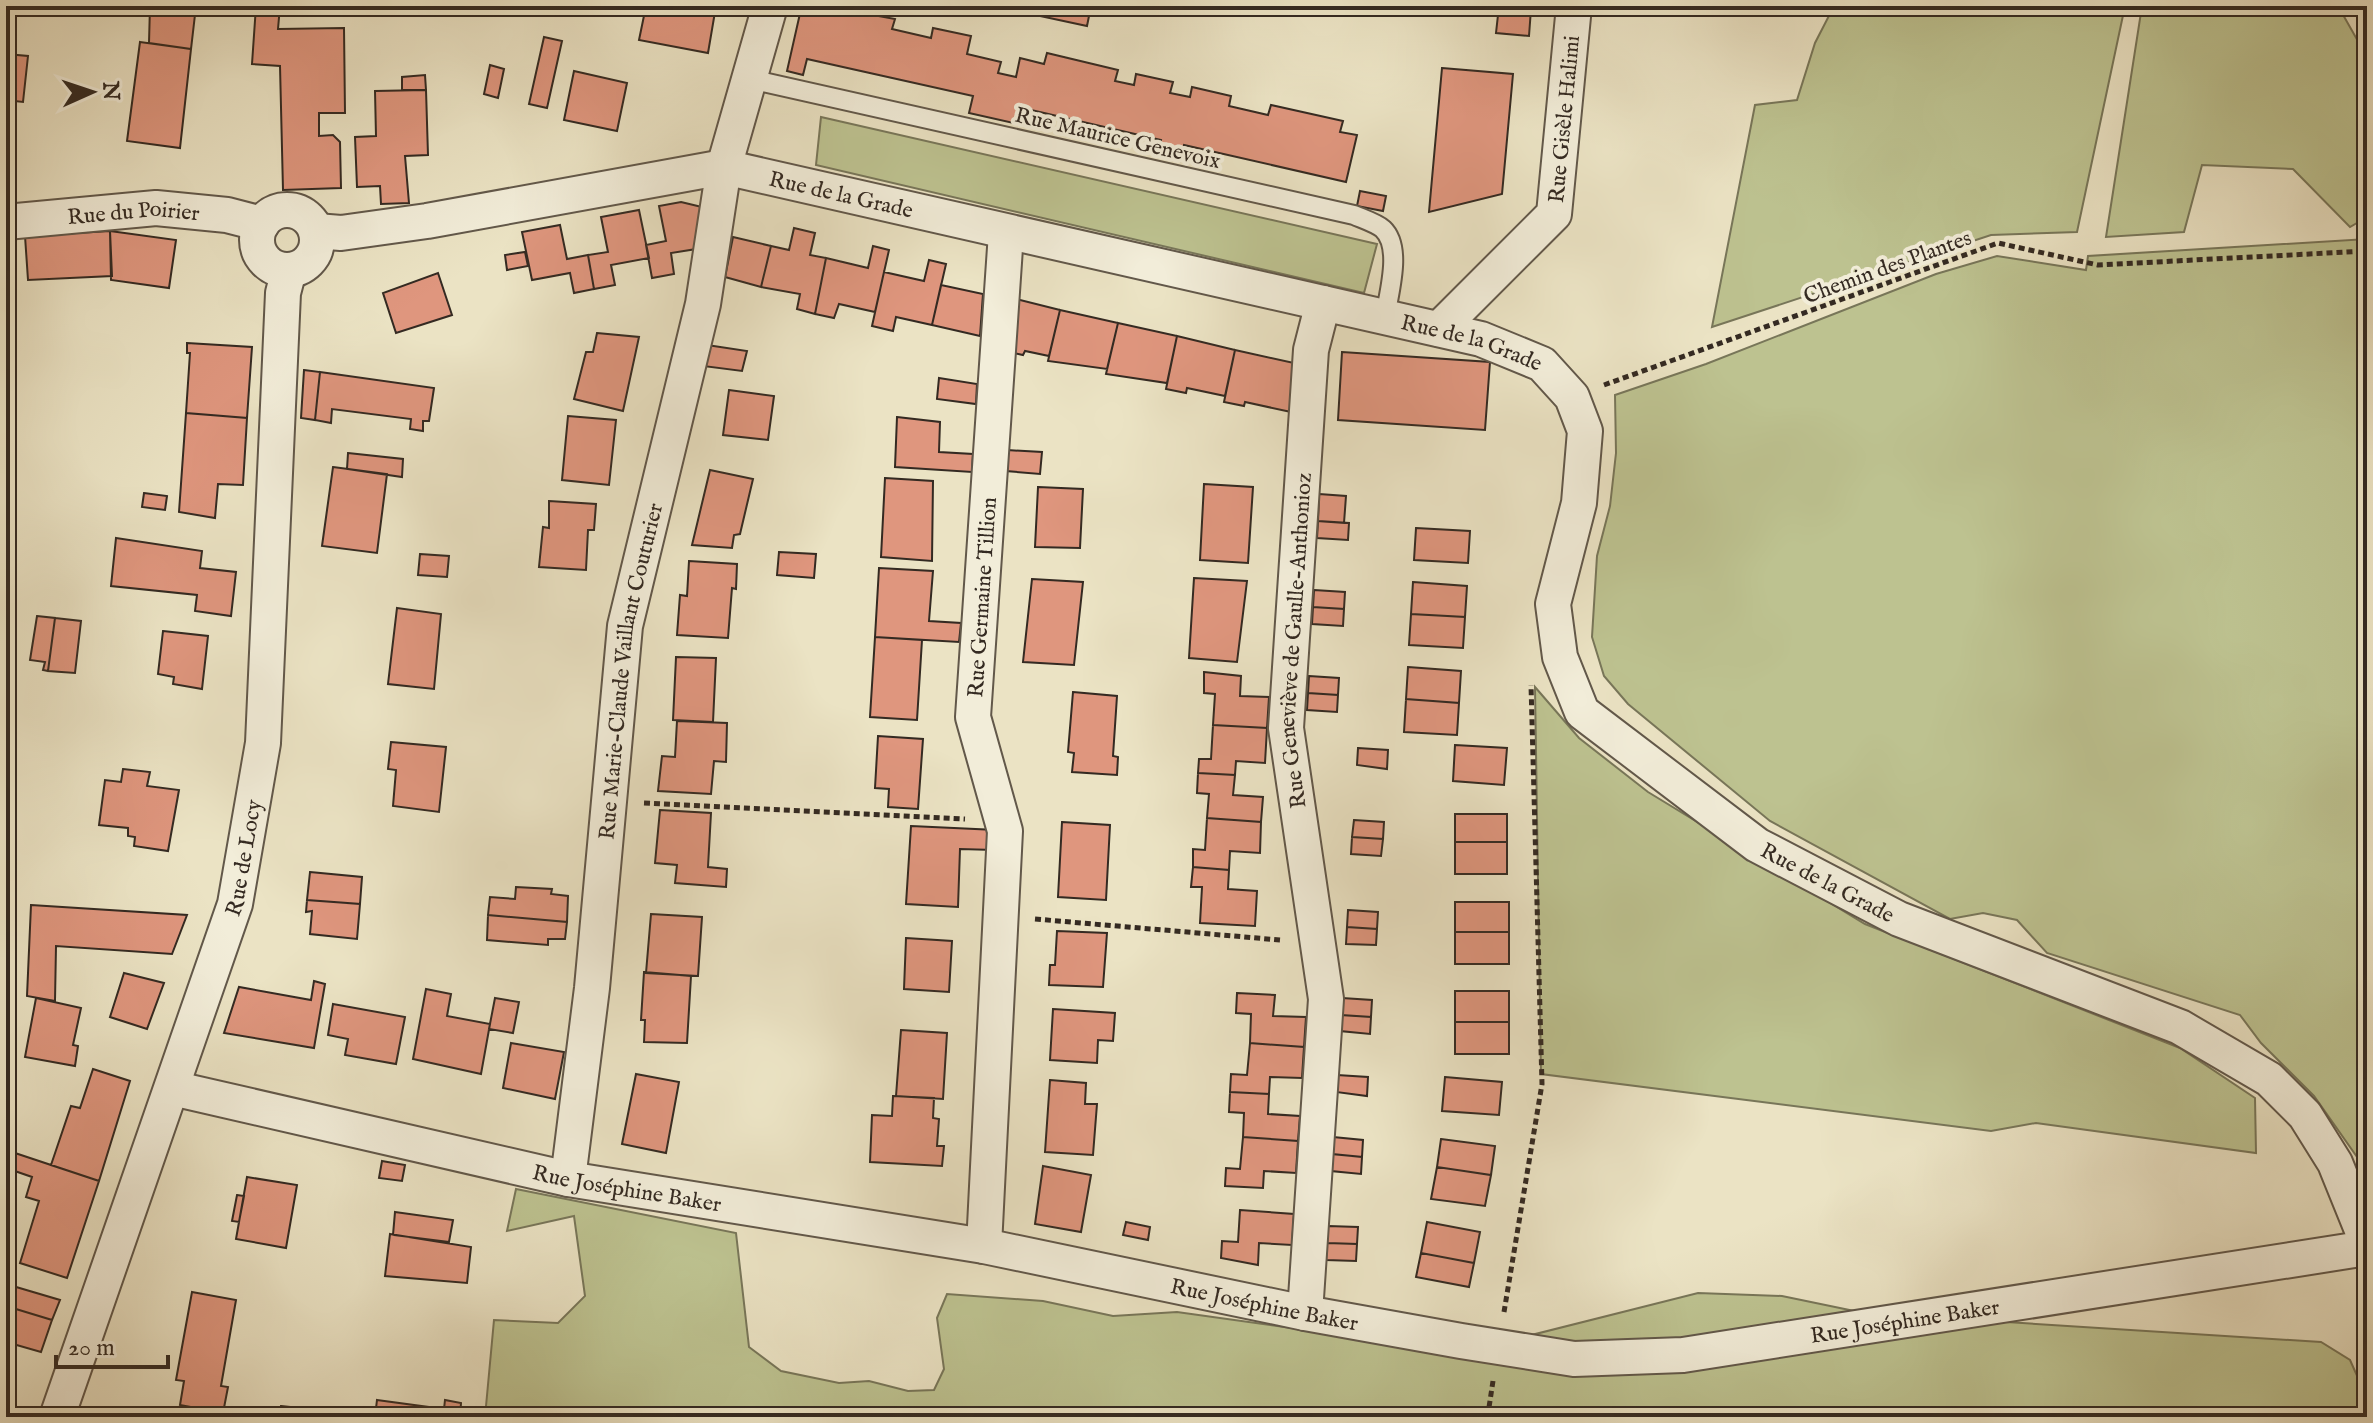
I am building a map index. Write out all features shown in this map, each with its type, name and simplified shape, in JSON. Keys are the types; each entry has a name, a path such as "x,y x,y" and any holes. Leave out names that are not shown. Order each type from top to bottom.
{"street":[{"name":"Rue Marie-Claude Vaillant Couturier","path":"568,1179 592,988 625,626 703,304 724,167 770,6"},
{"name":"Rue Gisèle Halimi","path":"1439,329 1554,214 1574,6"},
{"name":"Rue de la Grade","path":"316,231 341,233 427,221 724,167 1481,339 1542,364 1572,397 1585,431 1579,503 1553,604 1560,657 1582,712 1757,845 1899,919 2180,1027 2269,1079 2305,1115 2335,1163 2367,1245"},
{"name":"Rue du Poirier","path":"6,222 156,208 227,215 262,224"},
{"path":"292,210 307,217 316,231 317,242 308,261 289,270 280,269 264,259 257,242 262,224 275,212 292,210"},
{"name":"Rue Germaine Tillion","path":"984,1246 1005,831 973,717 1006,233"},
{"name":"Rue de Locy","path":"60,1408 235,904 259,772 283,293 289,270"},
{"name":"Rue Geneviève de Gaulle-Anthonioz","path":"1305,1313 1326,999 1286,728 1311,350 1323,303"},
{"name":"Rue Joséphine Baker","path":"172,1088 568,1179 984,1246 1305,1313 1574,1359 1683,1355 2367,1245"}],"lane":[{"name":"Rue Maurice Genevoix","path":"750,79 1354,215 1383,228 1391,241 1393,260 1385,318"}],"path":[{"name":"Chemin des Plantes","path":"1572,397 1998,243 2098,265 2367,251"},
{"path":"1530,669 1542,1084 1488,1415 1566,1417"},
{"path":"609,801 1002,821"},
{"path":"999,916 1317,943"}],"green space":[{"path":"1834,6 2125,6 2077,232 1991,235 1712,327 1755,105 1797,100 1815,43"},
{"path":"2142,6 2338,6 2367,57 2367,217 2350,227 2293,169 2202,165 2184,232 2106,237"},
{"path":"821,117 1377,244 1364,293 816,165"},
{"path":"2367,239 2367,1183 2357,1157 2314,1096 2261,1043 2240,1015 2047,953 2017,920 1983,913 1950,919 1770,821 1628,704 1604,676 1592,637 1597,556 1610,506 1616,453 1615,395 1706,364 1936,274 1997,256 2086,270 2088,256"},
{"path":"1535,687 1579,738 1648,792 1865,924 2180,1048 2255,1098 2256,1153 2036,1123 1991,1131 1541,1074"},
{"path":"516,1189 736,1233 749,1347 781,1371 839,1383 869,1381 908,1391 934,1390 944,1369 937,1318 947,1294 1043,1301 1113,1316 1177,1312 1464,1352 1698,1293 1782,1296 1864,1313 2321,1342 2350,1360 2367,1398 2367,1417 485,1417 494,1320 558,1323 585,1296 574,1216 507,1231"}],"building":[{"path":"150,6 196,6 191,49 149,43"},
{"path":"256,6 280,6 278,29 344,28 345,113 319,113 319,136 333,135 340,142 341,188 283,190 280,66 252,64"},
{"path":"646,6 716,6 708,53 639,40"},
{"path":"824,6 895,19 892,29 931,38 933,28 971,36 967,54 1001,62 998,73 1016,77 1020,58 1044,64 1047,53 1118,70 1115,81 1134,85 1136,74 1173,82 1170,93 1190,97 1192,87 1231,96 1229,106 1268,115 1271,105 1343,121 1340,132 1357,135 1346,182 1184,145 1180,161 1158,156 1161,140 1031,110 1027,126 969,113 973,96 807,59 803,75 787,71 801,9 822,14"},
{"path":"1042,6 1091,6 1087,26 1040,16"},
{"path":"1499,6 1531,9 1529,36 1496,33"},
{"path":"544,37 562,41 547,108 529,104"},
{"path":"140,42 191,49 180,148 127,141"},
{"path":"6,54 28,56 23,102 6,100"},
{"path":"490,65 504,69 498,98 484,94"},
{"path":"1442,68 1513,74 1502,194 1429,212"},
{"path":"574,71 627,83 617,131 564,120"},
{"path":"425,75 426,90 402,90 402,77"},
{"path":"426,90 428,155 405,156 409,203 381,204 380,186 357,187 355,137 376,136 375,91"},
{"path":"1360,191 1386,196 1383,211 1357,206"},
{"path":"681,202 706,208 696,249 671,253 674,274 652,278 646,245 666,241 659,206"},
{"path":"639,210 649,258 611,265 615,285 594,289 588,255 608,252 601,217"},
{"path":"560,225 567,259 588,255 594,289 574,293 570,273 532,280 522,232"},
{"path":"794,228 815,233 810,255 826,258 815,314 797,309 800,294 761,287 771,246 789,250"},
{"path":"110,231 112,276 28,280 25,236"},
{"path":"110,231 176,240 169,288 111,280"},
{"path":"733,237 771,246 761,287 725,277"},
{"path":"873,246 889,250 875,312 839,304 834,318 815,314 826,258 868,268"},
{"path":"525,252 528,266 507,270 505,255"},
{"path":"929,260 946,264 932,325 896,317 893,331 872,326 884,272 924,281"},
{"path":"438,273 452,315 396,333 383,293"},
{"path":"941,285 983,294 980,336 932,325"},
{"path":"1016,299 1060,310 1049,356 1025,351 1023,355 1013,353"},
{"path":"1060,310 1118,323 1107,369 1048,361"},
{"path":"1118,323 1177,336 1167,383 1106,374"},
{"path":"597,333 639,337 623,411 574,399 586,352 593,352"},
{"path":"1177,336 1235,350 1225,396 1187,388 1186,393 1166,389"},
{"path":"187,343 252,347 247,418 186,413 190,353 187,353"},
{"path":"707,345 747,351 742,371 703,366"},
{"path":"1235,350 1294,363 1291,412 1245,402 1244,406 1224,402"},
{"path":"1342,352 1490,362 1485,430 1338,420"},
{"path":"304,370 320,372 315,420 301,418"},
{"path":"320,372 434,388 429,421 423,421 423,431 410,429 411,419 332,409 331,423 315,420"},
{"path":"939,378 977,384 976,404 937,399"},
{"path":"729,390 774,396 768,440 723,435"},
{"path":"186,413 247,418 243,485 218,484 215,518 179,512"},
{"path":"568,416 616,420 609,485 562,480"},
{"path":"897,417 940,422 939,452 973,454 972,472 895,467"},
{"path":"1007,450 1042,452 1040,474 1006,471"},
{"path":"348,453 403,459 402,477 347,469"},
{"path":"333,467 387,474 377,553 322,546"},
{"path":"710,470 753,479 740,534 734,535 732,548 692,545"},
{"path":"885,478 933,481 932,561 881,557"},
{"path":"1204,484 1253,487 1248,563 1200,560"},
{"path":"1038,487 1083,489 1080,548 1035,547"},
{"path":"144,493 167,496 165,510 142,507"},
{"path":"1319,494 1346,496 1344,523 1318,521"},
{"path":"549,501 596,504 594,530 588,530 586,570 539,567 543,527 549,528"},
{"path":"1318,521 1349,523 1348,540 1317,538"},
{"path":"1416,528 1470,531 1468,563 1414,560"},
{"path":"116,538 202,551 200,568 236,572 231,616 195,611 197,595 111,586"},
{"path":"779,552 816,554 814,578 777,575"},
{"path":"420,554 449,556 447,577 418,575"},
{"path":"689,561 737,564 728,638 677,635 680,595 687,596"},
{"path":"879,568 933,571 929,621 961,623 959,642 875,637"},
{"path":"1194,578 1247,581 1237,662 1189,658"},
{"path":"1032,579 1083,582 1074,665 1023,662"},
{"path":"1413,582 1467,586 1465,617 1411,614"},
{"path":"1314,590 1345,592 1344,609 1313,607"},
{"path":"1313,607 1344,609 1343,626 1312,624"},
{"path":"397,608 441,614 434,689 388,684"},
{"path":"1411,614 1465,617 1463,648 1409,645"},
{"path":"37,616 55,618 48,671 43,670 45,662 30,660"},
{"path":"55,618 81,621 75,673 48,671"},
{"path":"163,631 208,636 202,689 173,684 174,677 158,674"},
{"path":"875,637 922,640 917,720 870,717"},
{"path":"676,657 716,658 713,722 673,720"},
{"path":"1408,667 1461,671 1459,703 1406,699"},
{"path":"1204,672 1241,676 1240,696 1269,697 1267,728 1213,725 1215,694 1204,693"},
{"path":"1309,676 1339,678 1338,695 1308,693"},
{"path":"1073,692 1117,696 1113,756 1118,757 1117,775 1072,772 1074,753 1068,752"},
{"path":"1308,693 1338,695 1337,712 1307,710"},
{"path":"1406,699 1459,703 1457,735 1404,732"},
{"path":"677,721 727,723 726,762 714,761 711,794 658,791 662,756 675,757"},
{"path":"1213,725 1267,728 1265,763 1236,761 1235,775 1198,773 1199,759 1211,759"},
{"path":"878,736 923,739 918,809 888,807 889,789 875,788"},
{"path":"391,742 446,747 439,812 393,806 396,770 388,769"},
{"path":"1455,745 1507,748 1504,785 1453,781"},
{"path":"1358,748 1388,750 1387,769 1357,765"},
{"path":"123,769 150,772 147,786 179,790 168,851 134,846 135,837 128,836 128,828 99,825 105,780 121,782"},
{"path":"1198,773 1235,775 1233,795 1263,797 1261,822 1207,818 1209,794 1197,793"},
{"path":"660,810 711,813 708,867 727,869 726,887 675,883 677,865 655,863"},
{"path":"1455,814 1507,814 1507,842 1455,842"},
{"path":"1207,818 1261,822 1260,853 1230,851 1229,870 1193,867 1193,849 1205,850"},
{"path":"1354,820 1384,822 1383,839 1352,837"},
{"path":"1062,822 1110,825 1106,900 1058,897"},
{"path":"911,826 996,830 994,850 960,849 958,907 906,904"},
{"path":"1352,837 1383,839 1381,856 1351,854"},
{"path":"1455,842 1507,842 1507,874 1455,874"},
{"path":"1193,867 1229,870 1228,889 1257,891 1255,926 1200,923 1202,887 1191,887"},
{"path":"310,872 362,877 360,904 307,900"},
{"path":"516,887 552,889 551,894 568,896 567,922 488,915 490,897 515,899"},
{"path":"307,900 360,904 357,939 310,934 312,911 306,912"},
{"path":"1455,902 1509,902 1509,932 1455,932"},
{"path":"31,905 187,915 172,954 56,946 55,1001 27,996"},
{"path":"1348,910 1378,912 1377,929 1347,927"},
{"path":"651,914 702,917 698,976 646,973"},
{"path":"488,915 567,922 565,939 548,939 548,945 487,940"},
{"path":"1347,927 1377,929 1376,945 1346,944"},
{"path":"1057,931 1107,933 1103,987 1049,985 1050,965 1055,965"},
{"path":"1455,932 1509,932 1509,964 1455,964"},
{"path":"906,938 952,941 949,992 904,989"},
{"path":"644,972 691,976 687,1043 644,1042 645,1020 641,1020"},
{"path":"124,973 164,983 147,1029 110,1017"},
{"path":"314,981 325,984 314,1048 224,1033 239,987 311,1000"},
{"path":"426,989 451,994 447,1016 490,1024 481,1074 413,1059"},
{"path":"1455,991 1509,991 1509,1022 1455,1022"},
{"path":"1237,993 1275,995 1273,1016 1306,1017 1304,1047 1250,1043 1251,1014 1236,1013"},
{"path":"36,998 81,1008 73,1045 78,1046 75,1066 25,1057"},
{"path":"495,998 519,1002 513,1033 489,1029"},
{"path":"1342,998 1372,1000 1371,1017 1341,1015"},
{"path":"333,1004 405,1017 396,1064 345,1055 348,1039 328,1035"},
{"path":"1053,1009 1115,1013 1113,1041 1098,1040 1097,1063 1050,1060"},
{"path":"1341,1015 1371,1017 1370,1034 1340,1031"},
{"path":"1455,1022 1509,1022 1509,1054 1455,1054"},
{"path":"901,1030 947,1033 943,1099 896,1096"},
{"path":"511,1043 564,1052 555,1099 503,1088"},
{"path":"1250,1043 1304,1047 1302,1078 1270,1077 1269,1094 1230,1092 1231,1074 1247,1075"},
{"path":"93,1069 130,1081 99,1181 51,1165 71,1106 80,1108"},
{"path":"636,1074 679,1082 666,1153 622,1144"},
{"path":"1337,1075 1368,1077 1367,1096 1336,1092"},
{"path":"1445,1077 1502,1082 1499,1115 1442,1111"},
{"path":"1050,1080 1086,1083 1085,1104 1097,1104 1093,1155 1045,1152"},
{"path":"1230,1092 1269,1094 1268,1114 1300,1116 1298,1141 1243,1137 1244,1113 1229,1112"},
{"path":"893,1096 934,1098 933,1118 939,1119 937,1146 944,1146 942,1166 870,1162 872,1115 892,1116"},
{"path":"1243,1137 1298,1141 1296,1173 1264,1171 1263,1188 1225,1186 1226,1168 1240,1169"},
{"path":"1333,1137 1363,1140 1362,1157 1332,1154"},
{"path":"1441,1139 1495,1146 1491,1175 1437,1167"},
{"path":"6,1150 99,1181 67,1278 20,1263 39,1201 26,1197 32,1177 6,1168"},
{"path":"1332,1154 1362,1157 1361,1174 1331,1171"},
{"path":"382,1161 405,1165 402,1181 379,1178"},
{"path":"1043,1166 1091,1175 1081,1232 1035,1224"},
{"path":"1437,1167 1491,1175 1485,1206 1431,1199"},
{"path":"247,1177 297,1185 286,1248 236,1239"},
{"path":"237,1195 244,1196 239,1222 232,1221"},
{"path":"1240,1210 1294,1214 1292,1245 1259,1243 1258,1265 1221,1258 1222,1241 1238,1242"},
{"path":"395,1212 453,1220 449,1242 393,1235"},
{"path":"1126,1222 1150,1227 1148,1240 1123,1235"},
{"path":"1427,1222 1480,1232 1474,1263 1421,1253"},
{"path":"1328,1226 1358,1227 1357,1244 1327,1243"},
{"path":"390,1234 471,1247 467,1283 385,1276"},
{"path":"1327,1243 1357,1244 1356,1261 1326,1260"},
{"path":"1421,1253 1474,1263 1469,1287 1416,1277"},
{"path":"6,1284 60,1300 52,1320 6,1306"},
{"path":"192,1292 236,1300 221,1386 228,1387 223,1413 180,1405 184,1381 176,1380"},
{"path":"6,1306 52,1320 41,1352 6,1342"},
{"path":"377,1400 444,1409 445,1400 461,1403 460,1417 375,1417"},
{"path":"281,1406 327,1411 326,1417 280,1417"}]}
